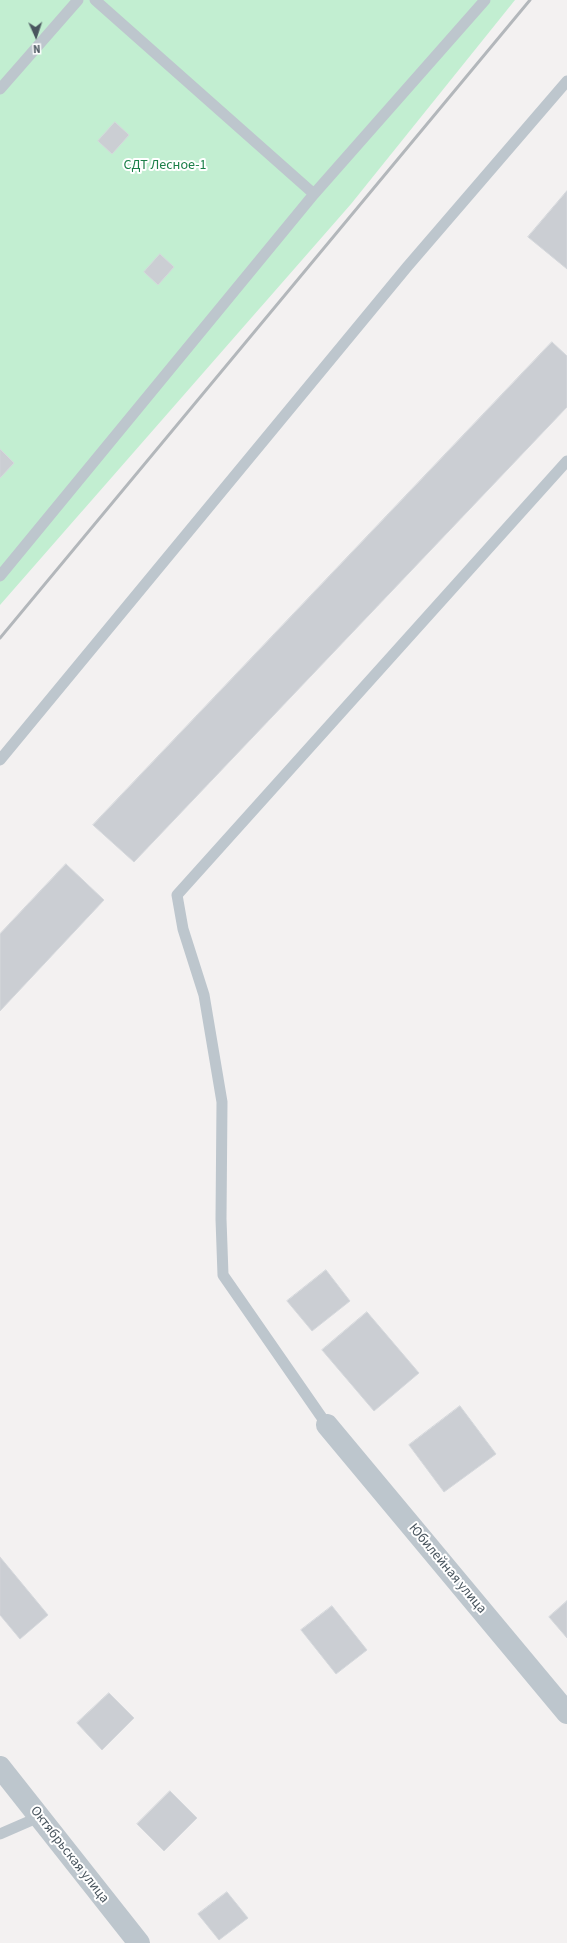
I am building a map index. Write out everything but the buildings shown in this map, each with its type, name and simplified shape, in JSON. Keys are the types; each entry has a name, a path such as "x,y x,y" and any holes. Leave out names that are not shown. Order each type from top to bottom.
{"street":[{"name":"Юбилейная улица","path":"327,1425 567,1714"},
{"name":"Октябрьская улица","path":"0,1767 139,1943"}],"lane":[{"path":"0,89 78,0"},
{"path":"95,0 314,194"},
{"path":"0,576 314,194 485,0"},
{"path":"0,760 402,273 567,82"},
{"path":"327,1425 223,1275 221,1219 222,1102 204,995 184,929 177,895 567,461"},
{"path":"0,1834 39,1817"}],"green space":[{"name":"СДТ Лесное-1","path":"0,0 515,0 351,204 0,605"}],"railway":[{"path":"0,638 530,0"}]}
